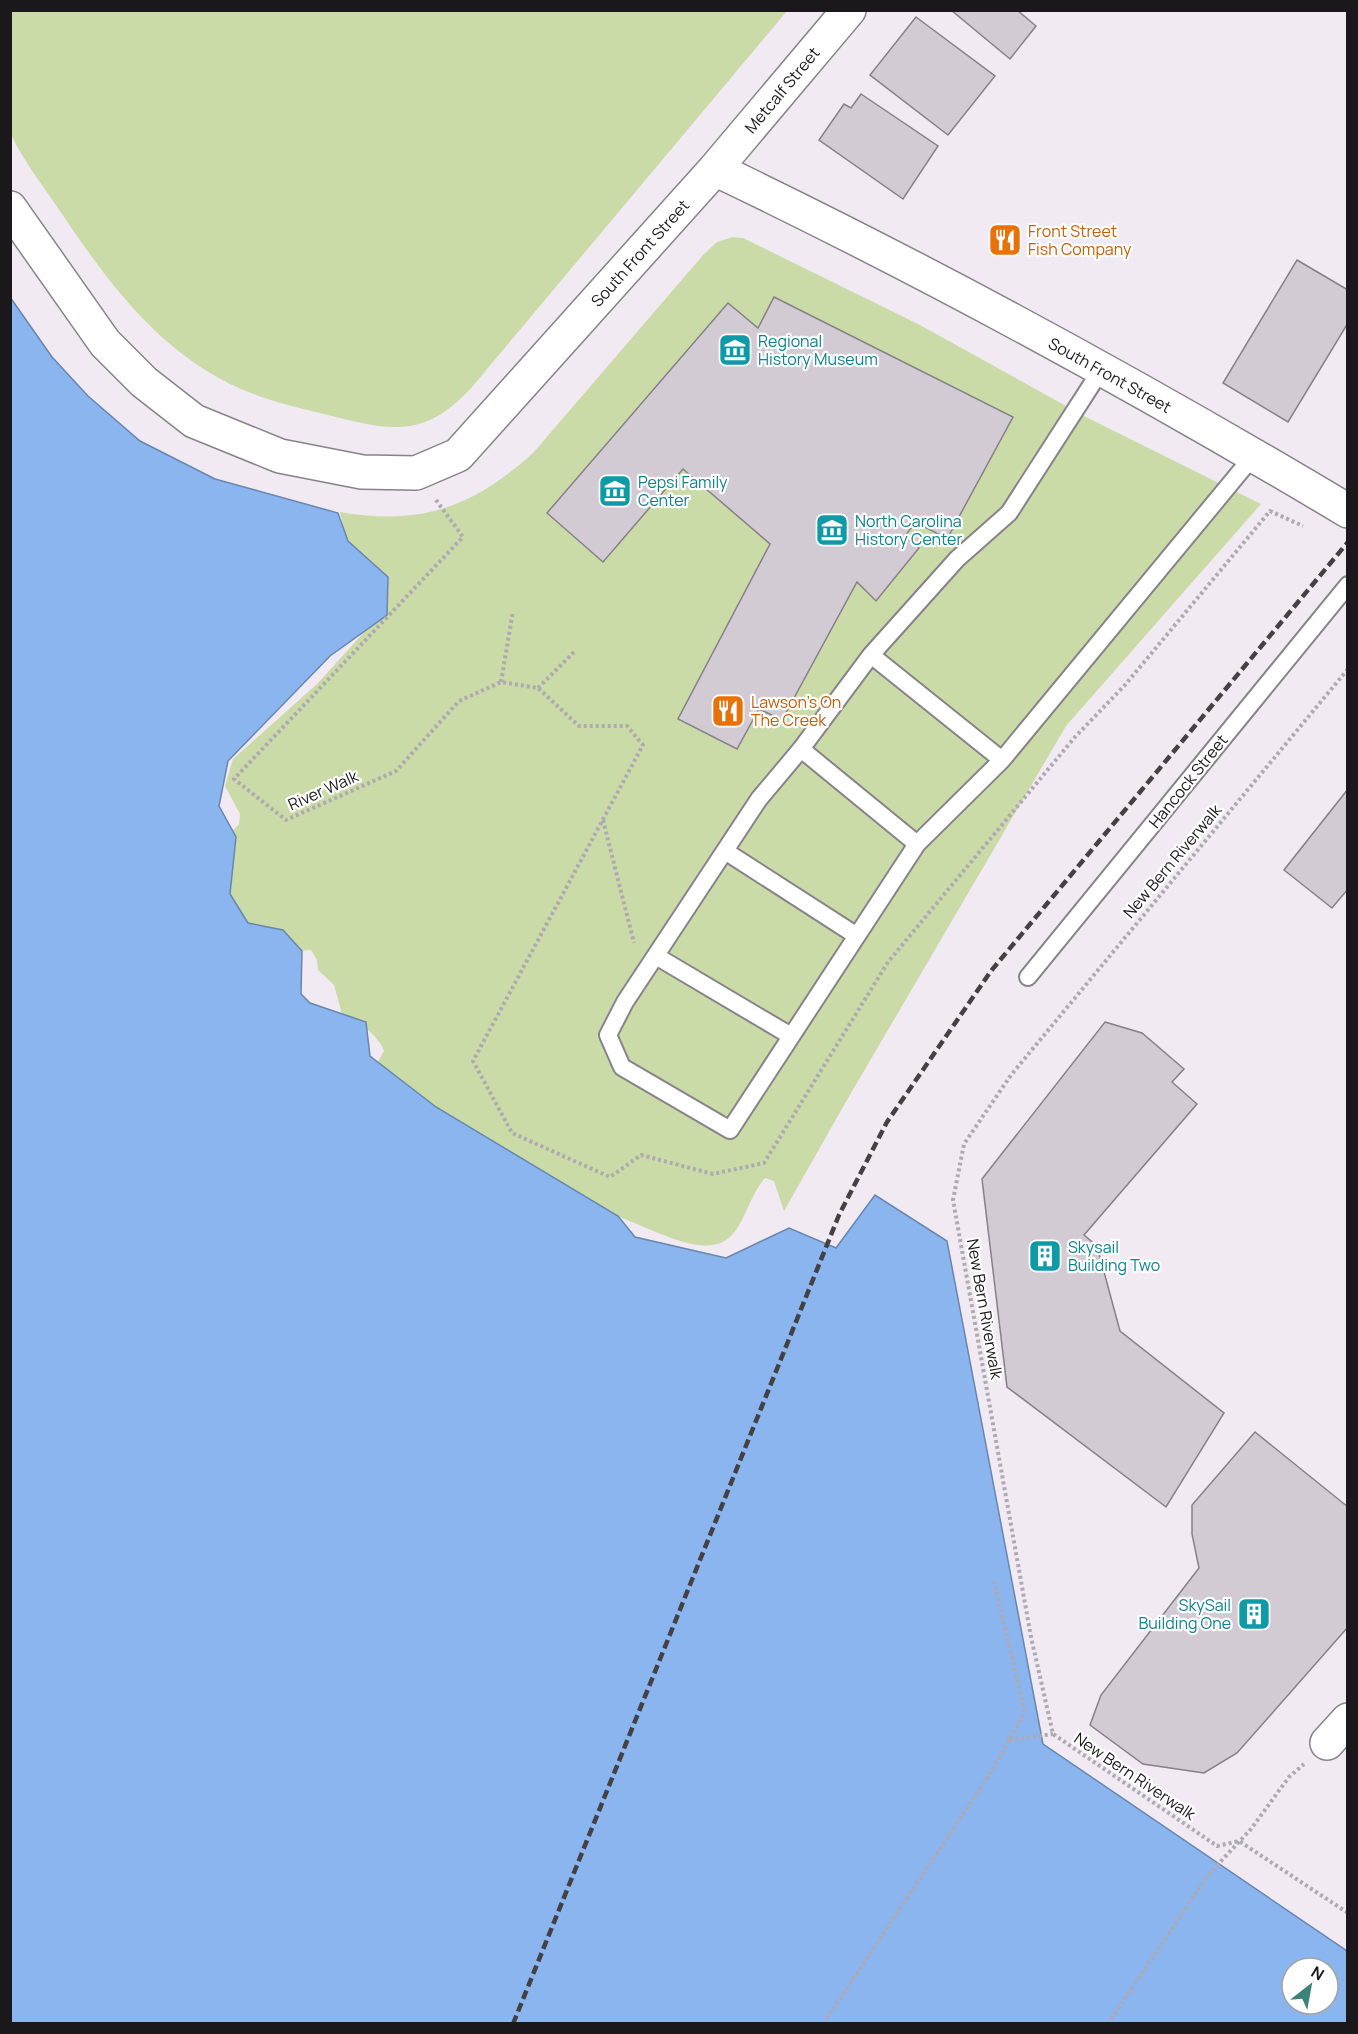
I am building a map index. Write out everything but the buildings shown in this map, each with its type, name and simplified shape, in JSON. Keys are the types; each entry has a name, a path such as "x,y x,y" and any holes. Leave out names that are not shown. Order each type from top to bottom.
{"street":[{"name":"Metcalf Street","path":"715,169 849,10"},
{"name":"South Front Street","path":"10,208 105,343 144,382 194,422 280,456 362,472 416,473 458,455 715,169 930,274 1254,455 1347,511"}],"lane":[{"path":"1101,370 1009,513 957,559 871,655 801,749 759,799 625,1002 608,1035 622,1067 729,1130 917,844 1002,760 1254,455"},
{"name":"Hancock Street","path":"1028,977 1347,585"},
{"path":"871,655 1002,760"},
{"path":"801,749 917,844"},
{"path":"725,851 856,936"},
{"path":"656,956 791,1036"}],"path":[{"name":"River Walk","path":"416,473 463,537 234,779 286,820 396,771 459,700 501,682"},
{"path":"513,611 501,682 538,688 579,726 627,726 643,745"},
{"path":"538,688 574,652"},
{"name":"New Bern Riverwalk","path":"1239,1840 1217,1846 1053,1734 1031,1637 953,1200 964,1144 1011,1075 1347,669"},
{"path":"603,819 636,952"},
{"path":"822,2024 991,1772 1024,1712 994,1582"},
{"path":"1108,2024 1208,1875 1251,1829 1289,1777 1337,1731"},
{"path":"1008,1740 1053,1734"},
{"path":"1239,1840 1347,1913"}],"green space":[{"path":"11,10 787,11 472,387 439,416 422,423 389,427 350,421 295,407 241,389 186,357 139,315 80,240 27,163 11,133 9,122"},
{"path":"733,237 743,238 918,324 1086,417 1261,504 1066,726 784,1211 774,1181 765,1178 732,1235 721,1243 707,1245 675,1239 615,1216 373,1070 384,1051 382,1046 367,1029 342,1014 334,985 318,970 317,960 311,950 300,951 288,971 192,873 239,824 240,814 225,786 233,759 317,684 387,607 387,597 381,580 349,540 340,512 369,516 421,514 467,499 511,472 533,453 704,254 717,242"}],"water":[{"path":"10,297 52,357 88,396 140,441 215,479 338,513 348,541 388,577 387,615 330,656 228,761 219,806 236,837 230,894 248,923 283,930 302,951 301,994 310,1003 366,1022 370,1056 436,1107 618,1216 635,1237 726,1258 789,1228 836,1248 875,1195 947,1241 1043,1744 1347,1951 1347,2023 11,2023"}],"railway":[{"path":"513,2024 839,1215 887,1122 991,971 1348,542"}],"place":[{"name":"Front Street Fish Company","path":"1005,240"},
{"name":"Regional History Museum","path":"735,350"},
{"name":"Pepsi Family Center","path":"615,491"},
{"name":"North Carolina History Center","path":"832,530"},
{"name":"Lawson's On The Creek","path":"728,711"},
{"name":"Skysail Building Two","path":"1045,1256"},
{"name":"SkySail Building One","path":"1254,1614"}]}
